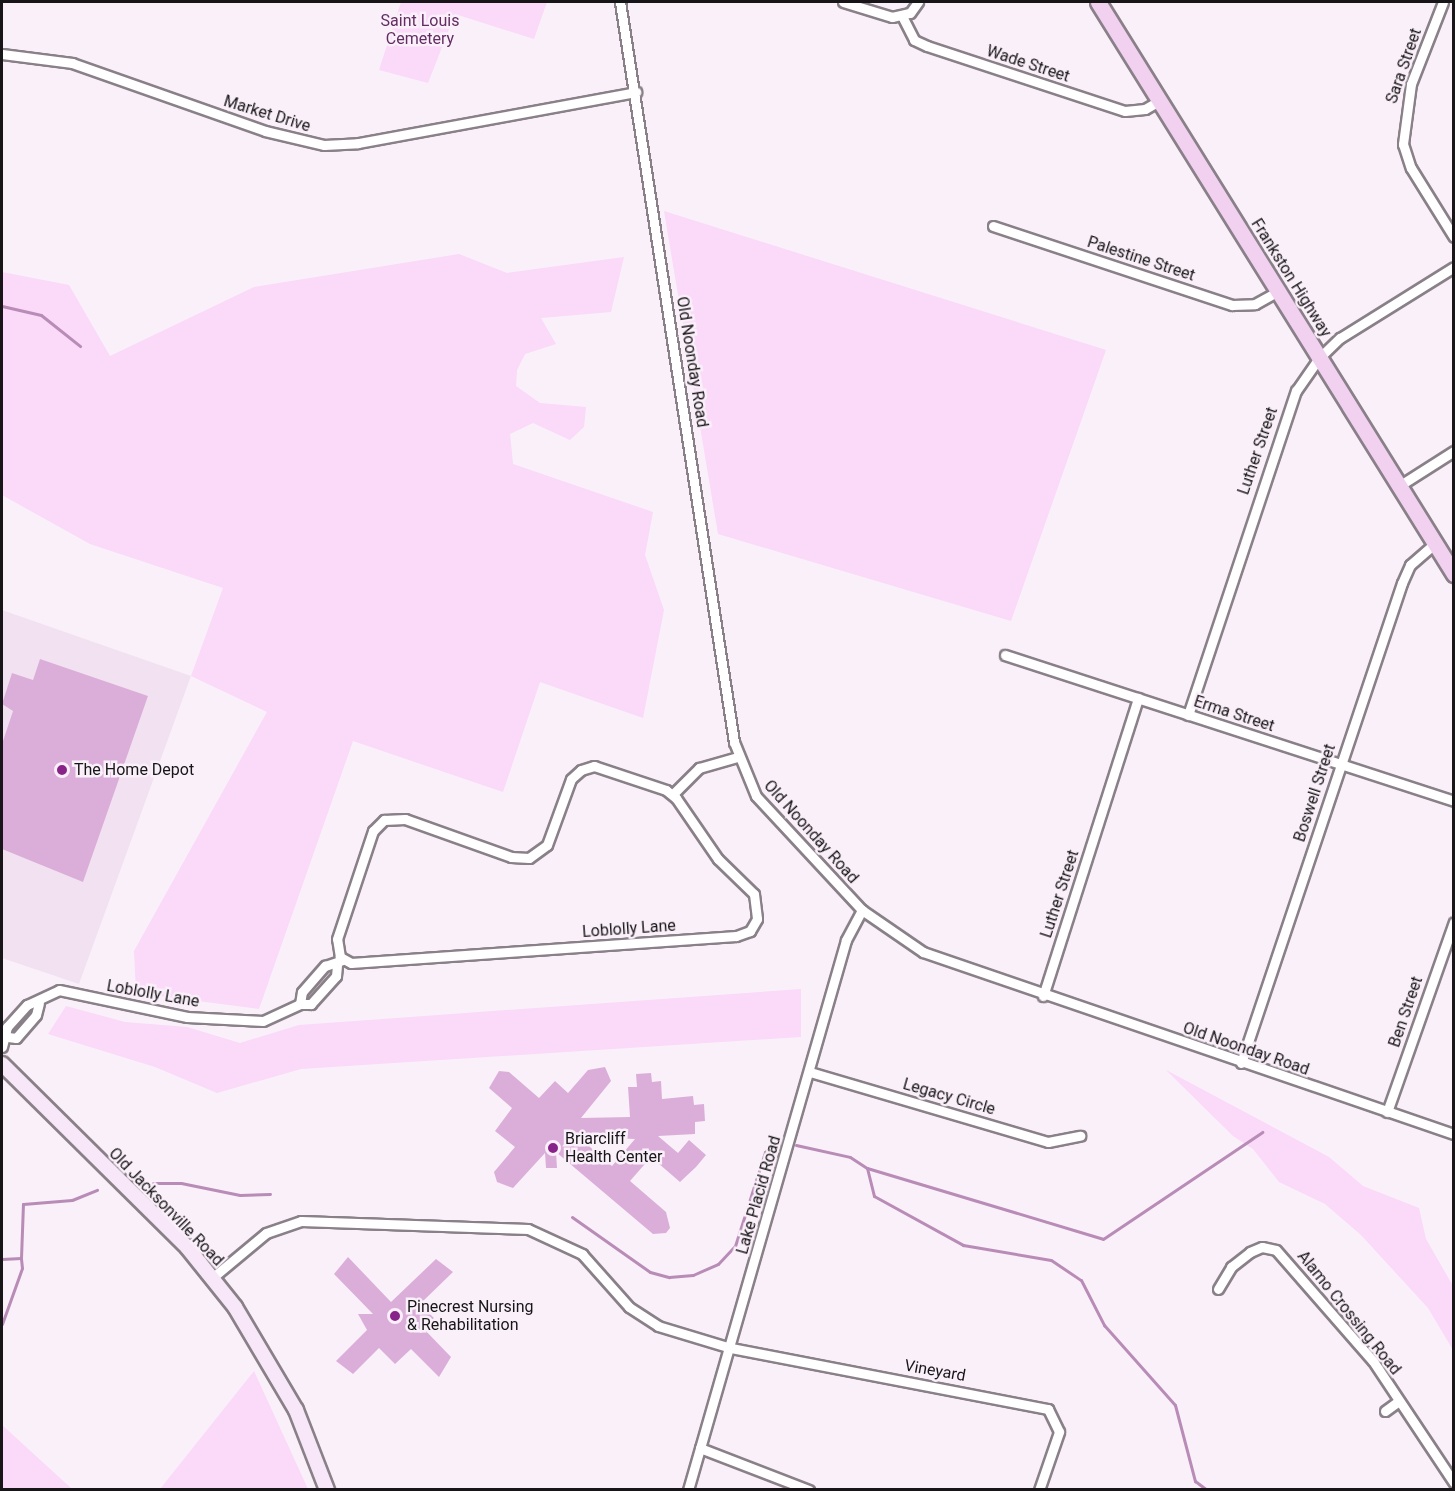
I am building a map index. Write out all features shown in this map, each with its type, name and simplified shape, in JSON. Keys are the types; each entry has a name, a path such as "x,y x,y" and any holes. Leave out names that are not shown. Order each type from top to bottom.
{"main road":[{"name":"Frankston Highway","path":"1098,2 1454,574"},
{"name":"Old Jacksonville Road","path":"2,1064 212,1278 285,1388 327,1490"}],"street":[{"name":"Old Noonday Road","path":"620,2 636,92 737,757 763,805 862,910 923,952 1043,996 1454,1134"},
{"path":"843,2 902,16 918,2"},
{"name":"Sara Street","path":"1443,2 1411,84 1402,144 1411,168 1454,237"},
{"name":"Wade Street","path":"902,16 914,40 927,46 1125,111 1145,109 1159,101"},
{"name":"Market Drive","path":"2,54 72,63 265,131 324,145 358,143 636,92"},
{"name":"Palestine Street","path":"993,226 1232,305 1256,304 1278,291"},
{"name":"Luther Street","path":"1188,715 1282,424 1296,392 1319,358 1341,338 1454,267"},
{"path":"1399,486 1454,451"},
{"name":"Boswell Street","path":"1241,1063 1406,571 1434,544"},
{"name":"Erma Street","path":"1005,655 1454,801"},
{"name":"Luther Street","path":"1043,996 1138,698"},
{"path":"300,1004 302,992 325,966 340,962 337,939 374,831 384,820 405,819 511,856 529,858 547,845 571,779 587,767 609,770 673,794 699,768 737,757"},
{"name":"Loblolly Lane","path":"2,1047 8,1037 7,1027 27,1005 39,1003 59,990 187,1017 263,1021 300,1004 311,1004 336,976 340,962 744,935 757,919 754,894 718,859 673,794"},
{"name":"Lake Placid Road","path":"688,1490 731,1348 846,940 862,910"},
{"name":"Ben Street","path":"1387,1112 1454,922"},
{"name":"Legacy Circle","path":"810,1072 1048,1142 1080,1136"},
{"path":"212,1278 266,1233 301,1221 516,1227 572,1247 649,1322 731,1348"},
{"name":"Alamo Crossing Road","path":"1218,1289 1231,1267 1250,1252 1273,1248 1373,1361 1454,1483"},
{"name":"Vineyard","path":"731,1348 1048,1409 1059,1432 1039,1490"},
{"name":"Alamo Crossing Road","path":"1385,1411 1400,1401"},
{"path":"700,1448 809,1490"}],"shaded area":[{"path":"2,610 191,676 79,984 2,958"}],"green space":[{"name":"Saint Louis Cemetery","path":"401,2 547,2 534,39 455,14 428,83 379,70"},
{"path":"664,211 1106,350 1011,621 718,534"},
{"path":"459,254 507,273 624,257 611,312 541,318 556,344 525,354 517,370 516,386 540,403 586,407 584,427 570,440 533,423 510,434 513,464 653,512 645,555 664,610 643,718 540,682 503,792 353,741 259,1009 136,993 134,951 267,712 191,676 223,588 90,544 2,495 2,272 69,285 110,356 254,287"},
{"path":"801,989 801,1037 301,1069 217,1093 155,1067 48,1034 66,1006 125,1022 187,1027 240,1043 299,1025"},
{"path":"1166,1070 1329,1157 1363,1186 1419,1208 1426,1239 1453,1286 1453,1350 1428,1308 1361,1235 1325,1204 1279,1182 1253,1149 1233,1136"},
{"path":"254,1371 308,1489 160,1489"},
{"path":"2,1425 72,1489 2,1489"}],"building":[{"name":"The Home Depot","path":"40,659 148,696 83,882 2,849 2,744 13,711 2,704 12,673 33,680"},
{"name":"Briarcliff Health Center","path":"605,1067 611,1081 581,1118 630,1117 628,1087 637,1087 636,1074 651,1073 652,1082 661,1081 662,1099 693,1096 694,1105 704,1104 705,1121 695,1122 695,1134 658,1136 678,1153 689,1140 706,1155 696,1167 680,1182 651,1157 630,1181 666,1212 670,1228 666,1233 653,1234 556,1152 557,1168 546,1168 545,1153 513,1188 497,1182 494,1172 515,1147 495,1131 512,1108 489,1088 499,1071 509,1072 539,1098 555,1081 568,1093 588,1070","holes":["608,1138 635,1139 612,1166 582,1140"]},
{"name":"Pinecrest Nursing & Rehabilitation","path":"348,1257 391,1302 436,1259 453,1272 420,1304 434,1318 423,1328 451,1357 439,1377 411,1349 395,1364 379,1348 353,1374 336,1361 367,1330 358,1314 373,1314 334,1274"}],"waterway":[{"path":"2,306 41,315 80,346"},
{"path":"796,1145 850,1157 867,1168 1103,1239 1262,1132"},
{"path":"572,1217 650,1272 669,1277 693,1275 718,1264 735,1246 765,1152 773,1144 782,1144"},
{"path":"867,1168 874,1196 963,1245 1051,1260 1081,1280 1104,1325 1175,1405 1195,1481 1207,1490"},
{"path":"153,1183 181,1183 240,1195 270,1194"},
{"path":"2,1259 21,1258 23,1204 72,1200 97,1190"},
{"path":"2,1324 22,1268 21,1258"}],"place":[{"name":"The Home Depot","path":"62,770"},
{"name":"Briarcliff Health Center","path":"553,1148"},
{"name":"Pinecrest Nursing & Rehabilitation","path":"395,1316"}]}
